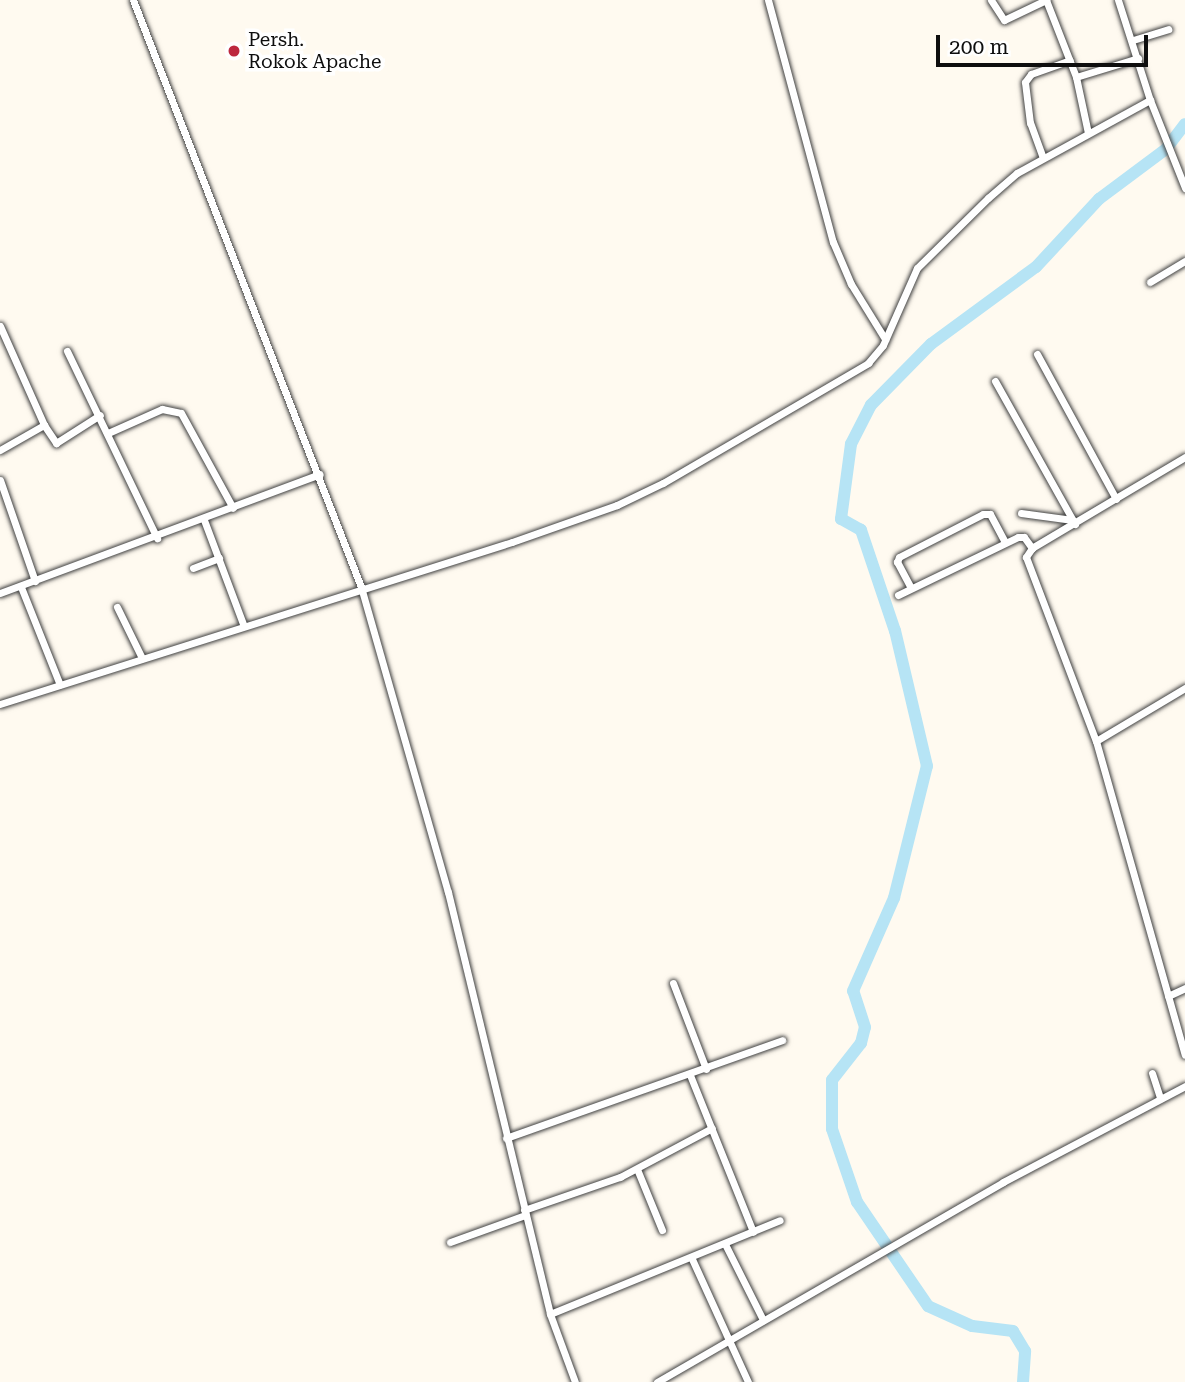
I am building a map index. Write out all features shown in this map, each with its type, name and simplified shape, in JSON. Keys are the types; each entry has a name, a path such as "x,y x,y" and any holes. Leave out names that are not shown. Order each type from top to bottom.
{"street":[{"path":"133,0 232,262 320,474 361,587 447,892 550,1314 575,1382"},
{"path":"768,0 833,242 850,284 885,339"},
{"path":"991,0 996,13 1004,20 1046,0 1076,77 1088,133"},
{"path":"1118,0 1150,100 1182,174 1185,188"},
{"path":"1133,40 1168,29"},
{"path":"1076,77 1138,58"},
{"path":"1043,158 1030,123 1025,82 1031,74 1070,60"},
{"path":"0,704 243,624 512,542 646,491 868,363 885,339 911,277 930,252 1011,177 1150,100"},
{"path":"1150,282 1185,261"},
{"path":"0,326 54,443 100,415"},
{"path":"67,351 157,538"},
{"path":"1037,354 1116,499"},
{"path":"995,381 1074,522"},
{"path":"108,433 162,410 181,413 233,508"},
{"path":"0,450 44,425"},
{"path":"1185,457 1032,548 1026,558 1096,741 1185,1055"},
{"path":"0,593 157,538 320,474"},
{"path":"0,480 35,581"},
{"path":"1021,513 1074,522"},
{"path":"911,588 897,562 899,557 983,514 990,514 1005,542"},
{"path":"204,520 243,624"},
{"path":"898,595 1005,542 1023,537 1032,548"},
{"path":"193,568 219,558"},
{"path":"21,587 60,685"},
{"path":"117,607 142,658"},
{"path":"1096,741 1185,689"},
{"path":"673,983 706,1069"},
{"path":"1168,996 1185,988"},
{"path":"506,1138 690,1075 782,1040"},
{"path":"1152,1073 1160,1098"},
{"path":"690,1075 753,1232"},
{"path":"657,1382 879,1252 1185,1086"},
{"path":"450,1242 637,1169 712,1128"},
{"path":"637,1169 662,1230"},
{"path":"550,1314 692,1259 780,1220"},
{"path":"725,1244 763,1320"},
{"path":"692,1259 748,1382"}],"waterway":[{"path":"1023,1382 1025,1351 1013,1331 972,1326 928,1306 857,1202 832,1129 832,1080 861,1043 865,1027 853,991 894,898 927,766 895,631 861,530 841,519 851,444 871,405 931,344 1036,267 1099,199 1166,149 1185,124"}],"place":[{"name":"Persh. Rokok Apache","path":"234,51"}]}
